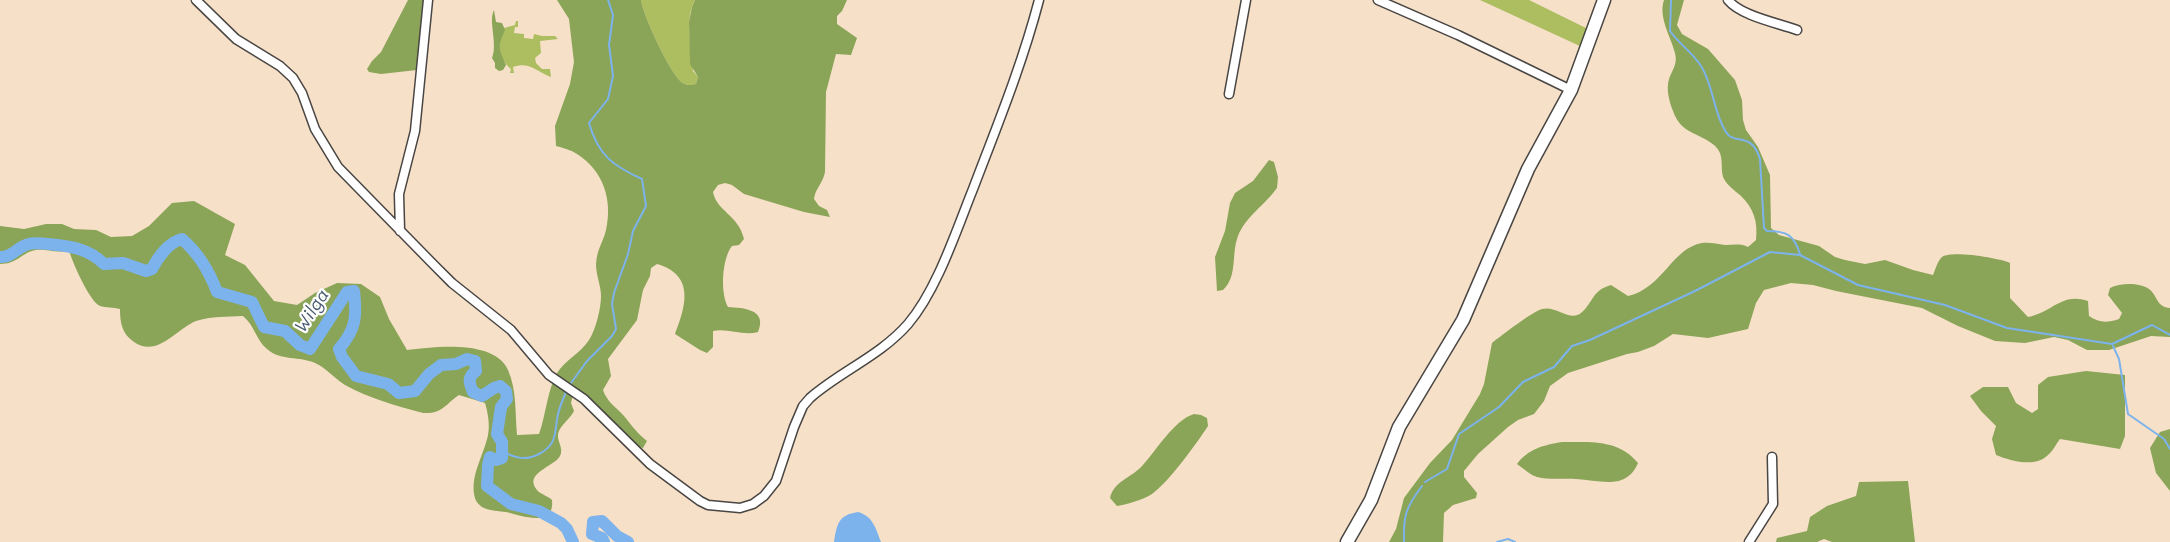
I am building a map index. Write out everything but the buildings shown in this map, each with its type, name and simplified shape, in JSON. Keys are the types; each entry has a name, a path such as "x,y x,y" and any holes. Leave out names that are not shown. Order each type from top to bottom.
{"street":[{"path":"196,0 236,39 280,66 293,78 302,93 315,129 338,167 452,283 512,330 549,375 584,399 667,478 708,505 740,508 753,504 771,488 780,470 803,406 810,398 896,337 924,302 957,229 1009,98 1040,0"},
{"path":"400,231 399,194 415,131 428,0"},
{"path":"1229,94 1246,0"},
{"path":"1378,0 1458,35 1570,90"},
{"path":"1347,542 1371,500 1399,427 1463,320 1527,169 1570,90 1604,0"},
{"path":"1728,0 1735,7 1797,30"},
{"path":"1749,542 1773,504 1772,457"}],"green space":[{"path":"408,0 425,0 417,70 381,74 369,72 367,69 381,52"},
{"path":"557,0 641,0 665,58 678,78 688,85 696,84 698,77 690,64 689,22 695,0 847,0 837,16 837,24 857,38 851,55 836,54 826,92 825,172 814,199 819,206 827,210 830,217 804,212 744,194 725,183 718,185 713,192 715,199 737,224 744,239 739,245 732,246 726,259 723,285 725,301 728,307 747,309 757,314 760,319 758,332 713,331 713,347 707,353 700,350 675,334 684,302 682,284 669,269 657,264 651,268 643,290 637,320 608,359 611,376 603,390 609,401 647,441 643,448 636,446 573,395 571,403 574,411 558,434 560,456 534,479 537,490 552,500 552,509 543,517 528,517 489,510 477,502 474,490 475,474 489,431 485,403 459,395 435,412 423,413 383,401 345,385 315,363 272,353 263,345 243,316 213,317 196,321 159,344 151,347 143,346 134,342 124,332 120,309 100,306 91,297 77,272 69,250 60,252 36,250 11,262 0,264 0,226 24,229 46,224 62,224 74,229 96,230 111,237 132,236 149,226 172,203 194,201 235,224 225,255 245,265 274,301 297,305 315,293 337,283 361,284 380,297 389,319 407,350 462,347 490,353 501,360 508,370 513,386 517,435 539,434 557,373 586,345 596,324 601,296 596,268 597,258 608,219 607,197 593,168 575,153 556,146 555,126 570,84 574,62 569,19"},
{"path":"641,0 695,0 689,25 693,71 698,77 696,84 683,83 672,69 652,31"},
{"path":"1480,0 1529,0 1588,29 1582,47"},
{"path":"1664,0 1684,0 1677,25 1682,34 1708,49 1735,80 1742,100 1746,130 1758,147 1770,175 1771,228 1779,235 1819,246 1835,257 1845,260 1865,264 1885,260 1933,275 1941,258 1947,255 1986,257 2005,261 2010,263 2010,298 2028,317 2037,315 2064,301 2079,299 2088,301 2089,316 2096,320 2103,322 2119,319 2122,313 2108,295 2110,288 2124,284 2140,285 2149,289 2162,306 2170,308 2170,337 2151,336 2109,350 2087,350 2068,340 2054,337 2025,343 1995,341 1922,308 1813,285 1791,283 1764,290 1756,303 1748,329 1708,338 1673,334 1654,346 1638,352 1568,373 1550,386 1544,401 1534,414 1508,427 1478,454 1464,471 1464,477 1477,493 1476,498 1453,505 1444,513 1443,542 1389,542 1396,529 1404,498 1430,463 1452,440 1480,394 1492,343 1524,319 1542,309 1552,309 1572,316 1577,315 1605,287 1611,285 1628,296 1640,292 1692,246 1708,243 1748,247 1756,240 1756,221 1752,210 1724,179 1718,149 1685,128 1676,119 1669,99 1668,87 1676,57 1664,20"},
{"path":"494,10 496,22 502,23 505,30 500,48 506,65 503,70 499,71 495,68 492,58"},
{"path":"518,21 518,27 515,27 514,33 524,34 524,38 533,39 534,34 555,36 558,39 540,41 541,53 535,58 536,63 542,69 550,69 551,77 524,65 513,67 514,73 510,73 511,69 501,54 499,41 504,28 515,25"},
{"path":"1269,160 1274,162 1278,177 1277,188 1241,229 1236,243 1231,278 1223,290 1217,291 1215,257 1225,231 1230,203 1235,193 1253,181"},
{"path":"2086,371 2125,375 2125,436 2120,449 2060,439 2050,453 2036,461 2016,461 1996,455 1992,439 1996,426 1970,396 1983,387 2008,387 2016,403 2032,413 2038,409 2038,385 2048,377"},
{"path":"1194,414 1207,418 1208,426 1174,472 1152,494 1135,502 1117,506 1110,498 1115,488 1142,466 1179,423"},
{"path":"2170,429 2170,491 2156,473 2150,448 2160,432"},
{"path":"1562,442 1593,442 1613,446 1630,455 1638,463 1627,477 1612,482 1542,478 1532,475 1517,464 1537,448"},
{"path":"1908,481 1915,542 1832,542 1824,539 1817,542 1776,542 1777,538 1807,531 1810,517 1827,506 1856,496 1859,482"}],"water":[{"path":"858,512 871,520 881,542 834,542 836,530 842,518"}],"waterway":[{"path":"571,383 616,329 612,304 614,293 628,254 633,231 646,206 642,179 608,158 597,143 589,123 608,99 613,76 609,45 613,15 608,0"},
{"path":"1671,0 1670,31 1701,66 1709,82 1722,125 1729,136 1747,141 1752,145 1760,159 1764,228 1767,231 1789,235 1800,254"},
{"name":"Wilga","path":"0,257 8,256 31,243 48,244 85,251 104,264 123,263 146,271 152,269 168,247 182,239 203,264 217,292 252,302 264,327 285,331 300,345 310,349 347,292 354,291 354,322 349,335 339,349 356,376 388,384 399,393 415,391 429,374 441,365 456,364 467,359 475,361 476,371 470,380 473,392 482,396 500,386 506,391 507,399 501,407 497,434 502,442 502,458 496,460 490,457 487,486 511,504 539,511 561,523 567,529 573,542"},
{"path":"1425,482 1447,469 1459,434 1499,407 1523,382 1554,367 1572,346 1590,340 1695,291 1770,252 1800,255 1858,285 1945,305 2007,328 2112,344 2152,325 2170,335"},
{"path":"2113,346 2119,359 2128,414 2164,439 2170,449"},
{"path":"503,452 525,458 545,450 554,437 558,414 566,392"},
{"path":"1404,542 1407,512 1422,486"},
{"name":"Wilga","path":"604,542 602,538 592,534 593,522 602,521 617,536 628,542"},
{"path":"1497,542 1508,539 1515,542"}]}
